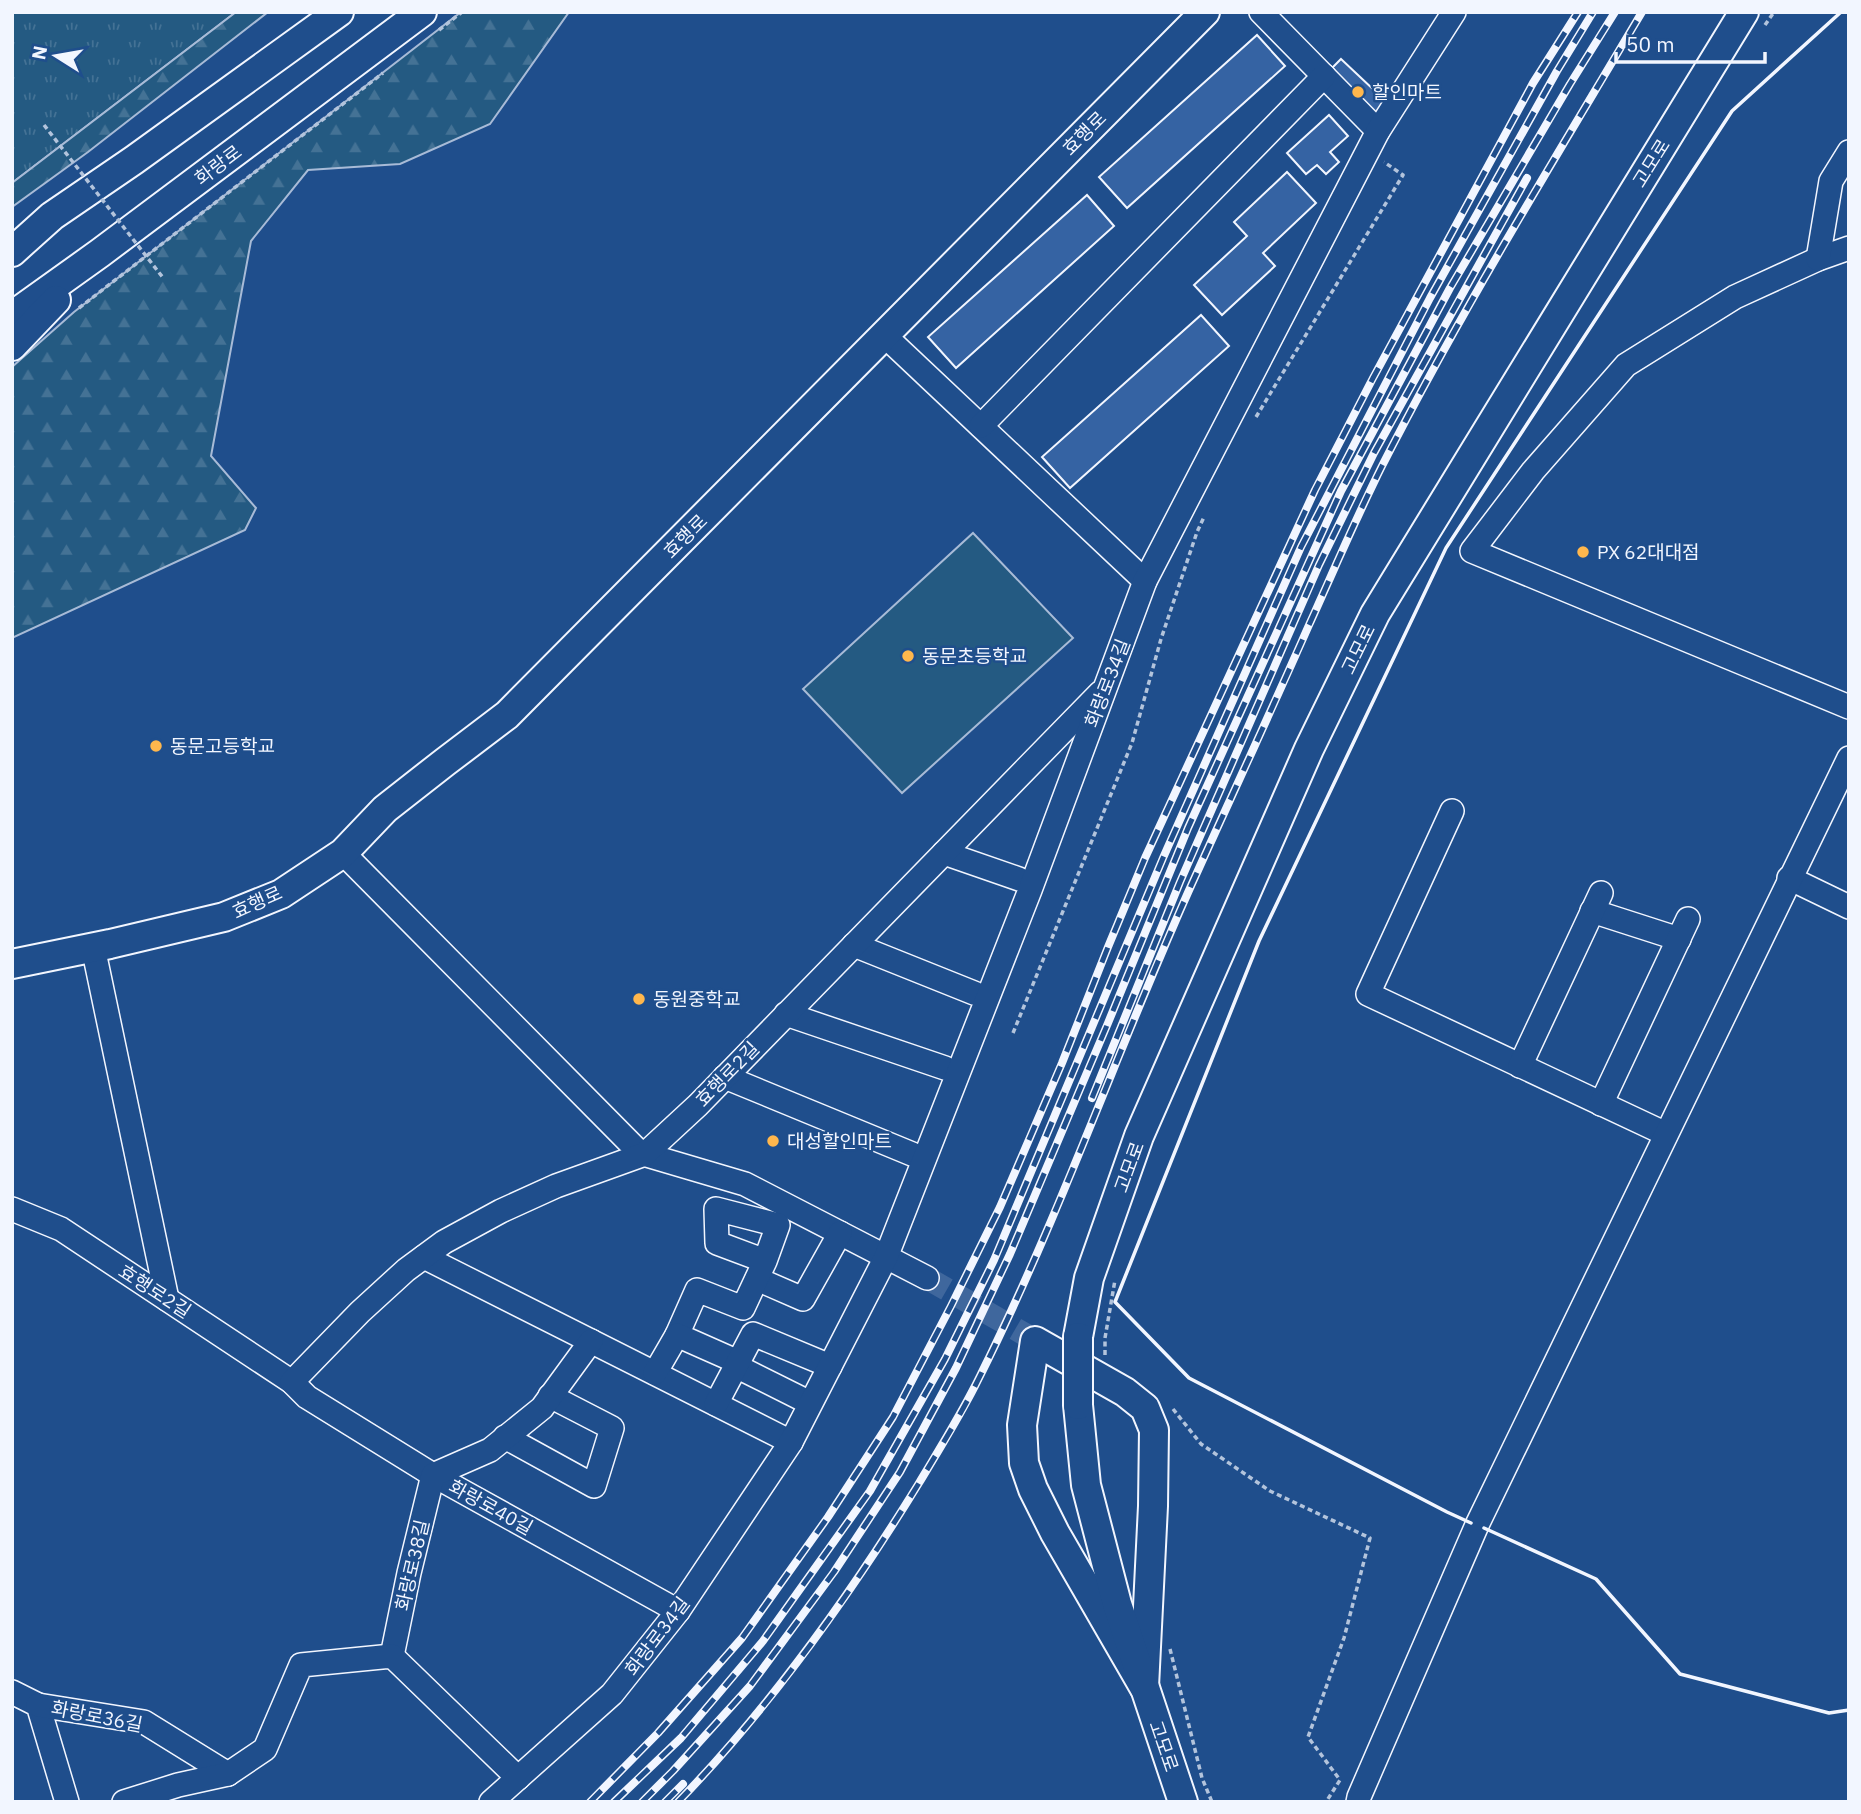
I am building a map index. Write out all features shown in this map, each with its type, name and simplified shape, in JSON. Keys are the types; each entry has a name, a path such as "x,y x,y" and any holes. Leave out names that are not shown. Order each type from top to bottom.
{"main road":[{"path":"12,239 52,216 134,160 339,12"},
{"name":"효행로","path":"12,964 224,917 281,894 343,853 385,809 507,715 1205,12"},
{"name":"고모로","path":"1182,1799 1117,1604 1086,1485 1078,1405 1078,1337 1089,1278 1139,1136 1309,750 1375,614 1752,23"},
{"name":"화랑로","path":"12,316 427,24"},
{"path":"12,252 52,216"},
{"path":"12,346 100,253"},
{"path":"1031,1338 1125,1392 1145,1408 1154,1430 1150,1601 1144,1687 1055,1533 1033,1489 1024,1463 1022,1425 1031,1338"}],"street":[{"path":"1261,12 1378,131"},
{"name":"화랑로34길","path":"491,1802 612,1694 678,1611 790,1442 886,1257 1030,890 1145,581 1378,131 1454,12"},
{"path":"981,426 1324,76"},
{"path":"1818,259 1831,181 1849,152"},
{"path":"1849,248 1735,296 1626,365 1533,471 1472,551 1849,708"},
{"path":"884,335 1145,581"},
{"name":"효행로2길","path":"12,1209 61,1229 300,1390 360,1312 406,1270 444,1242 501,1211 556,1186 645,1154 725,1077 1105,687"},
{"path":"1359,1802 1477,1525 1849,758"},
{"path":"1451,811 1368,994 1666,1134"},
{"path":"343,853 640,1153 745,1184 927,1278"},
{"path":"944,853 1019,879"},
{"path":"1790,878 1849,907"},
{"path":"1520,1066 1597,902 1684,929 1601,1104"},
{"path":"854,944 974,993"},
{"path":"93,947 167,1299"},
{"path":"786,1014 945,1068"},
{"path":"725,1077 912,1154"},
{"path":"655,1373 677,1335 697,1290 743,1308 761,1270 803,1299 840,1233"},
{"path":"424,1257 790,1442"},
{"path":"716,1404 753,1334 830,1366"},
{"path":"677,1335 810,1403"},
{"path":"433,1475 490,1450 542,1408 591,1341"},
{"name":"화랑로40길","path":"300,1390 433,1475 678,1611"},
{"path":"505,1437 594,1486 612,1428 550,1396"},
{"name":"화랑로38길","path":"392,1656 433,1475"},
{"path":"124,1802 178,1785 228,1774 265,1749 300,1665 392,1656 518,1778"},
{"name":"화랑로36길","path":"12,1692 38,1705 144,1722 228,1774"},
{"name":"화랑로36길","path":"38,1705 67,1802"}],"path":[{"path":"427,24 462,12"},
{"path":"1752,23 1774,12"},
{"path":"74,312 390,68"},
{"path":"44,125 164,279"},
{"path":"1251,425 1403,174 1380,159"},
{"path":"1013,1033 1132,743 1161,639 1208,507"},
{"path":"1104,1365 1105,1338 1117,1271"},
{"path":"1145,1408 1157,1399 1170,1406 1201,1444 1270,1491 1370,1538 1344,1638 1308,1737 1340,1780 1326,1802"},
{"path":"1170,1645 1202,1779 1212,1802"}],"green space":[{"path":"12,12 236,12 12,183"},
{"path":"236,12 268,12 88,152 12,207 12,183"},
{"path":"461,12 569,12 490,124 400,164 308,170 251,241 211,456 256,508 245,530 12,638 12,367 74,312"},
{"path":"973,533 1073,638 902,793 803,689"}],"building":[{"path":"1257,35 1285,66 1127,208 1099,177"},
{"name":"할인마트","path":"1341,59 1393,108 1373,126 1324,76"},
{"path":"1329,115 1348,136 1330,152 1339,162 1326,174 1317,165 1306,174 1287,153"},
{"path":"1287,172 1316,203 1263,253 1275,266 1222,315 1194,285 1247,236 1234,222"},
{"path":"1087,195 1114,226 956,368 928,337"},
{"path":"1201,315 1229,346 1070,488 1042,457"}],"tunnel":[{"path":"927,1278 1026,1335"}],"railway":[{"path":"590,1802 658,1733 742,1638 828,1517 893,1417 1000,1207 1145,858 1315,490 1533,83 1578,12"},
{"path":"614,1802 681,1738 763,1641 870,1491 945,1359 994,1260 1163,858 1301,547 1430,298 1593,12"},
{"path":"642,1802 750,1686 834,1572 900,1472 956,1368 1010,1254 1188,828 1341,491 1450,288 1615,12"},
{"path":"678,1802 745,1728 837,1609 892,1526 966,1403 1037,1253 1168,939 1372,486 1476,294 1642,12"},
{"path":"1092,1098 1180,882 1319,565 1374,453 1527,178"},
{"path":"665,1802 683,1784"}],"wall":[{"path":"1471,1523 1189,1378 1115,1302 1259,941 1446,548 1732,111 1841,12"},
{"path":"1484,1528 1596,1579 1680,1674 1829,1713 1849,1710"}],"place":[{"name":"할인마트","path":"1358,92"},
{"name":"PX 62대대점","path":"1583,552"},
{"name":"동문초등학교","path":"908,656"},
{"name":"동문고등학교","path":"156,746"},
{"name":"동원중학교","path":"639,999"},
{"name":"대성할인마트","path":"773,1141"}]}
